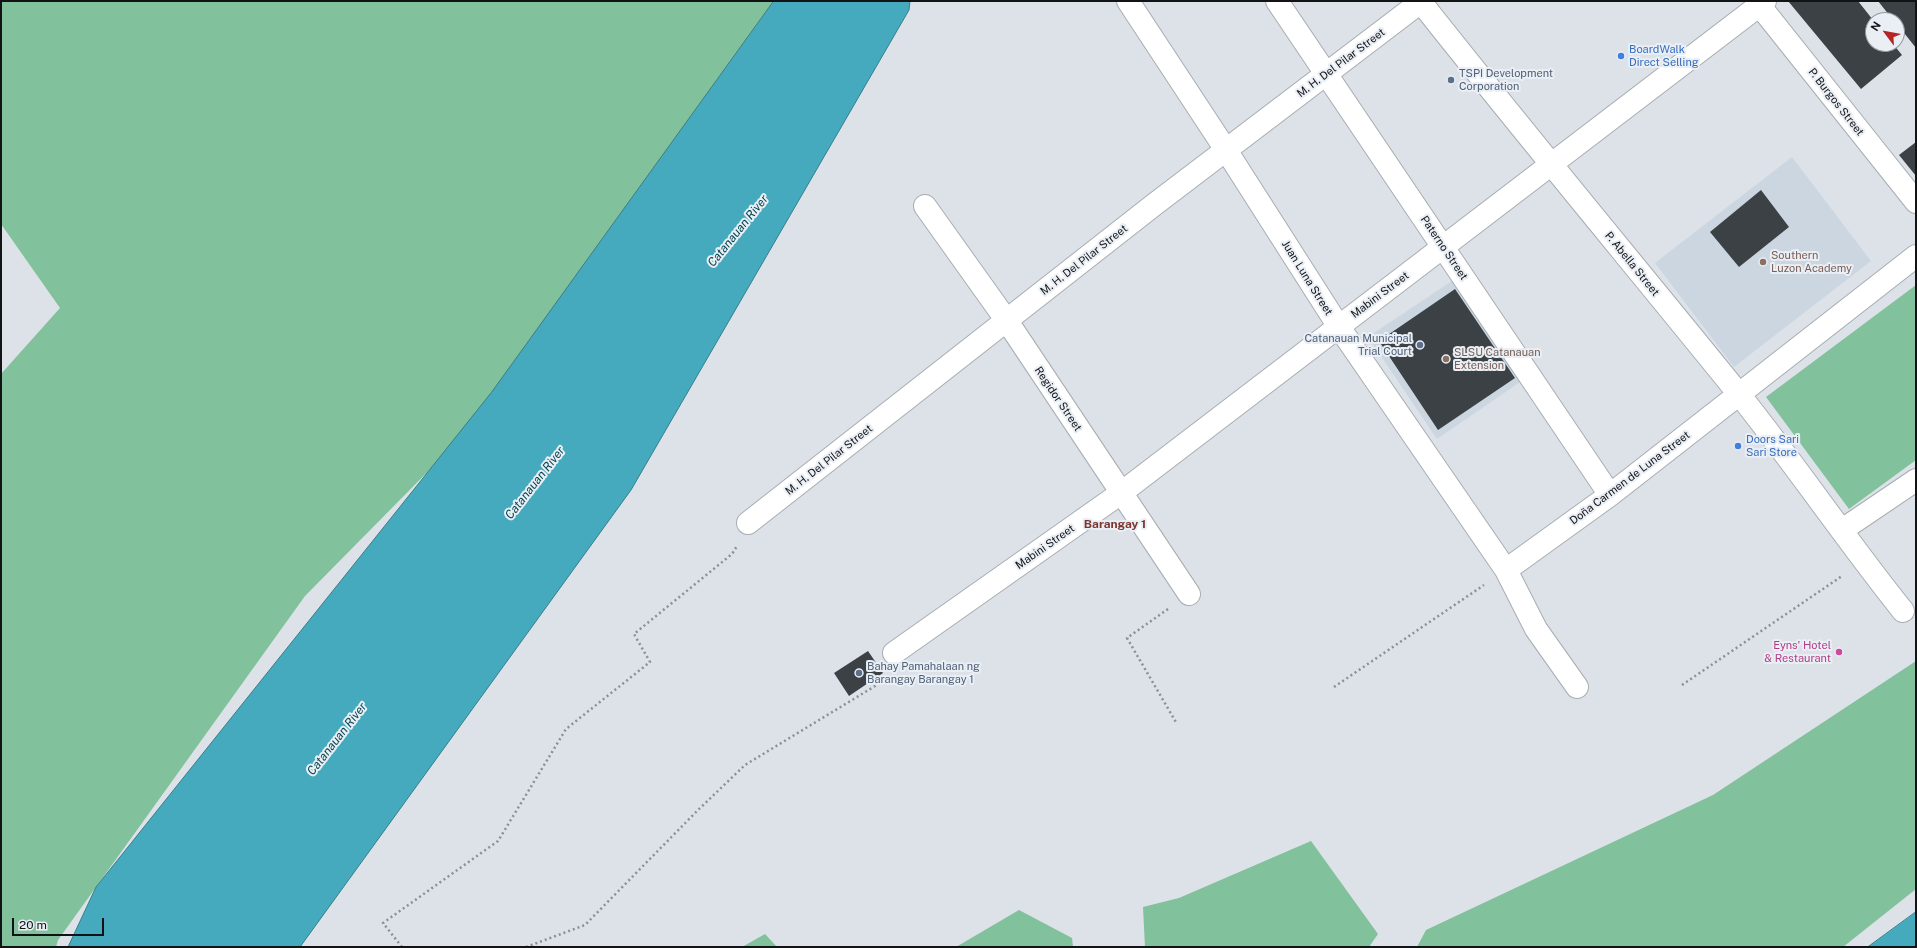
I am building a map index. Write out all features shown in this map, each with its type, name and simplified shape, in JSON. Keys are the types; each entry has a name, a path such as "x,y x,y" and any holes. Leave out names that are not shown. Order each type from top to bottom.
{"street":[{"name":"Juan Luna Street","path":"1128,1 1226,150 1339,327 1506,570 1536,629 1577,687"},
{"name":"Paterno Street","path":"1277,1 1610,495"},
{"name":"M. H. Del Pilar Street","path":"748,523 1226,150 1421,1"},
{"name":"P. Abella Street","path":"1421,1 1551,165 1739,395 1842,530 1863,561 1903,611"},
{"name":"Mabini Street","path":"894,653 1121,493 1551,165 1760,2"},
{"name":"P. Burgos Street","path":"1760,2 1916,202"},
{"name":"Regidor Street","path":"925,206 1007,321 1189,594"},
{"name":"Doña Carmen de Luna Street","path":"1506,570 1610,495 1916,256"},
{"path":"1842,530 1916,480"}],"path":[{"path":"402,947 384,923 498,841 566,729 650,662 634,634 732,554 748,523"},
{"path":"1682,685 1863,561"},
{"path":"1334,687 1506,570"},
{"path":"1177,724 1127,638 1189,594"},
{"path":"526,947 585,925 697,811 745,765 885,680 894,653"}],"shaded area":[{"name":"Southern Luzon Academy","path":"1792,157 1871,261 1734,367 1655,263"},
{"name":"SLSU Catanauan Extension","path":"1455,279 1523,380 1437,439 1368,337"}],"green space":[{"path":"1,1 795,1 539,359 305,596 58,940 56,947 1,947 1,374 60,308 1,224"},
{"path":"1916,285 1916,460 1849,509 1766,397"},
{"path":"1916,661 1916,889 1843,947 1417,947 1426,930 1713,795"},
{"path":"1311,841 1378,934 1369,947 1145,947 1143,907 1179,898"},
{"path":"1019,910 1072,938 1073,947 956,947"},
{"path":"765,934 777,947 742,947"}],"water":[{"name":"Catanauan River","path":"774,1 910,1 909,10 631,490 300,947 68,947 96,887 491,393"},
{"path":"1916,912 1916,947 1868,947"}],"building":[{"path":"1788,1 1858,1 1867,12 1865,12 1865,52 1900,52 1902,55 1861,89"},
{"path":"1878,1 1916,1 1916,48 1905,34 1905,12 1887,12"},
{"path":"1916,142 1916,176 1899,155"},
{"name":"Southern Luzon Academy","path":"1761,190 1789,227 1739,267 1710,232"},
{"name":"SLSU Catanauan Extension","path":"1455,289 1515,378 1438,430 1379,341"},
{"name":"Bahay Pamahalaan ng Barangay Barangay 1","path":"868,651 883,673 849,696 834,673"}],"place":[{"name":"BoardWalk Direct Selling","path":"1621,56"},
{"name":"TSPI Development Corporation","path":"1451,80"},
{"name":"Southern Luzon Academy","path":"1763,262"},
{"name":"Catanauan Municipal Trial Court","path":"1420,345"},
{"name":"SLSU Catanauan Extension","path":"1446,359"},
{"name":"Doors Sari Sari Store","path":"1738,446"},
{"name":"Eyns' Hotel & Restaurant","path":"1839,652"},
{"name":"Bahay Pamahalaan ng Barangay Barangay 1","path":"859,673"}],"district":[{"name":"Barangay 1","path":"1115,524"}]}
